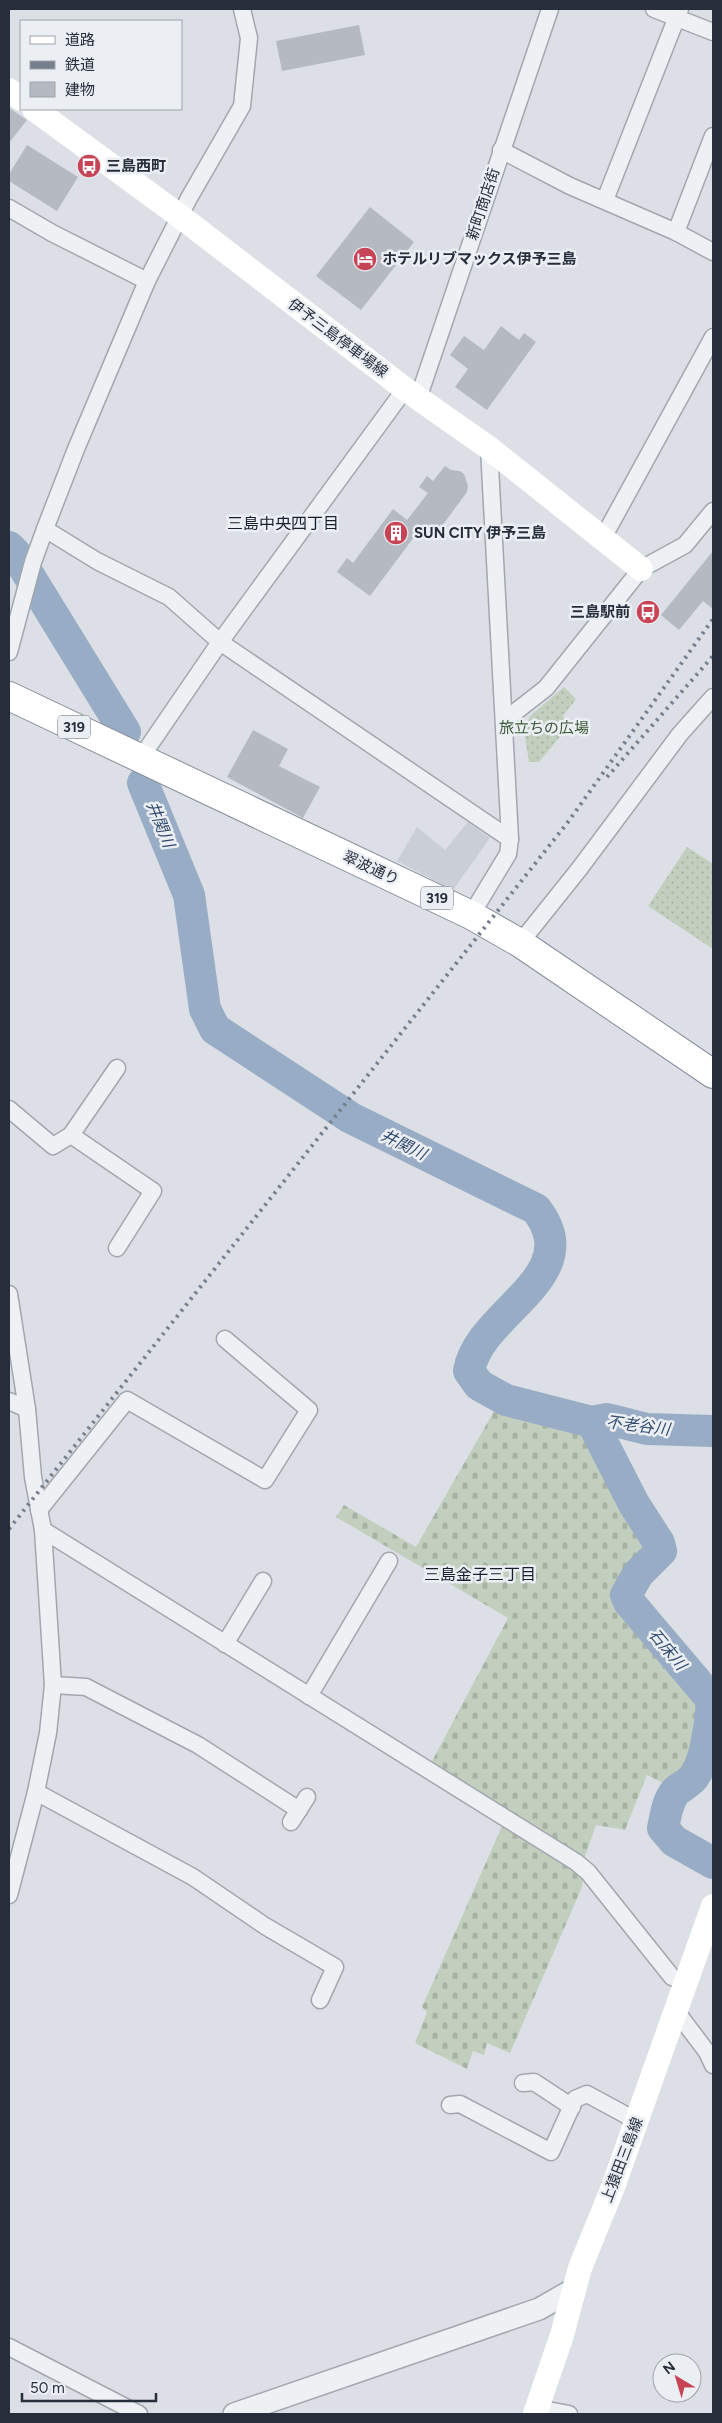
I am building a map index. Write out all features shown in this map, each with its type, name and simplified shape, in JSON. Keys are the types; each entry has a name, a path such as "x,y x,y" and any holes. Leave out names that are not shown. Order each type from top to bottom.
{"highway":[{"name":"翠波通り","path":"9,696 471,914 520,943 713,1074"}],"main road":[{"path":"9,90 20,98"},
{"name":"伊予三島停車場線","path":"35,110 412,394 489,448 641,569"},
{"name":"上猿田三島線","path":"536,2411 562,2335 580,2268 637,2121 713,1906"}],"street":[{"path":"9,652 33,562 45,528 76,449 147,282 190,198 242,106 249,38 242,9"},
{"name":"新町商店街","path":"140,759 220,642 412,394 550,9"},
{"path":"654,9 678,13 713,32"},
{"path":"605,200 678,13"},
{"path":"676,232 713,136"},
{"path":"501,150 570,186 676,232 713,252"},
{"path":"9,208 52,233 147,282"},
{"path":"603,538 713,338"},
{"path":"471,914 508,854 510,839 489,448"},
{"path":"505,720 546,688 641,569 685,545 712,512"},
{"path":"45,528 97,561 169,597 220,642 510,839"},
{"path":"520,943 580,868 680,734 713,697"},
{"path":"9,1110 53,1146 71,1135 117,1068"},
{"path":"71,1135 153,1191 117,1248"},
{"path":"9,1294 27,1409 33,1477 43,1530 53,1685 48,1733 36,1792 9,1895"},
{"path":"39,1510 127,1400 265,1480 310,1410 225,1339"},
{"path":"9,1401 27,1409"},
{"path":"43,1530 576,1862 588,1872 672,1977 686,1982"},
{"path":"309,1696 389,1561"},
{"path":"225,1644 263,1581"},
{"path":"53,1685 86,1687 198,1745 299,1810"},
{"path":"36,1792 193,1876 264,1926 335,1967 320,2000"},
{"path":"676,2011 707,2052 713,2064"},
{"path":"523,2083 534,2082 572,2107"},
{"path":"450,2105 460,2104 551,2152 576,2099 587,2094 637,2121"},
{"path":"234,2414 539,2309 574,2290"},
{"path":"9,2347 139,2414"},
{"path":"536,2411 569,2414"}],"shaded area":[{"path":"468,822 490,838 453,890 397,861 417,827 445,850"}],"green space":[{"name":"旅立ちの広場","path":"564,687 576,699 563,716 569,726 539,762 529,762 524,730 530,716"},
{"path":"687,847 713,864 713,949 648,906"},
{"path":"497,1406 588,1430 616,1484 652,1538 653,1547 622,1592 622,1608 704,1703 707,1720 689,1771 671,1787 647,1775 625,1830 596,1825 584,1859 582,1887 510,2053 487,2043 484,2055 473,2051 467,2069 415,2043 427,2012 422,2007 503,1824 430,1765 508,1618 336,1517 344,1505 416,1547"}],"building":[{"path":"359,25 365,55 282,71 276,41"},
{"path":"9,108 27,120 9,143"},
{"path":"27,145 78,177 57,211 9,181 9,174"},
{"name":"ホテルリブマックス伊予三島","path":"370,207 414,242 361,310 316,276"},
{"path":"501,326 519,340 524,333 536,342 487,410 455,387 468,369 450,355 464,336 484,350"},
{"name":"SUN CITY 伊予三島","path":"445,466 464,474 468,486 467,492 433,538 420,529 370,596 337,572 347,558 353,563 393,509 407,520 428,493 419,487 427,476 433,481"},
{"path":"713,551 713,609 703,601 679,630 661,615"},
{"path":"253,730 288,749 279,766 320,787 303,818 227,777"}],"waterway":[{"name":"井関川","path":"9,547 15,553 125,732"},
{"name":"井関川","path":"143,783 189,895 205,1009 215,1029 351,1118 536,1209 549,1233 549,1255 541,1274 491,1330 477,1350 469,1371 479,1385 506,1400 592,1422 607,1419 647,1429 713,1431"},
{"name":"石床川","path":"592,1422 634,1504 659,1543 661,1551 638,1574 626,1595 629,1602 712,1700 709,1730 701,1763 692,1779 673,1795 667,1808 663,1828 674,1841 713,1863"}],"railway":[{"path":"9,1529 568,822 713,619"},
{"path":"607,777 713,656"}],"place":[{"name":"三島西町","path":"89,166"},
{"name":"ホテルリブマックス伊予三島","path":"365,259"},
{"name":"SUN CITY 伊予三島","path":"396,533"},
{"name":"三島駅前","path":"648,612"}],"district":[{"name":"三島中央四丁目","path":"283,523"},
{"name":"三島金子三丁目","path":"480,1574"}],"water label":[{"name":"不老谷川","path":"638,1425"}]}
